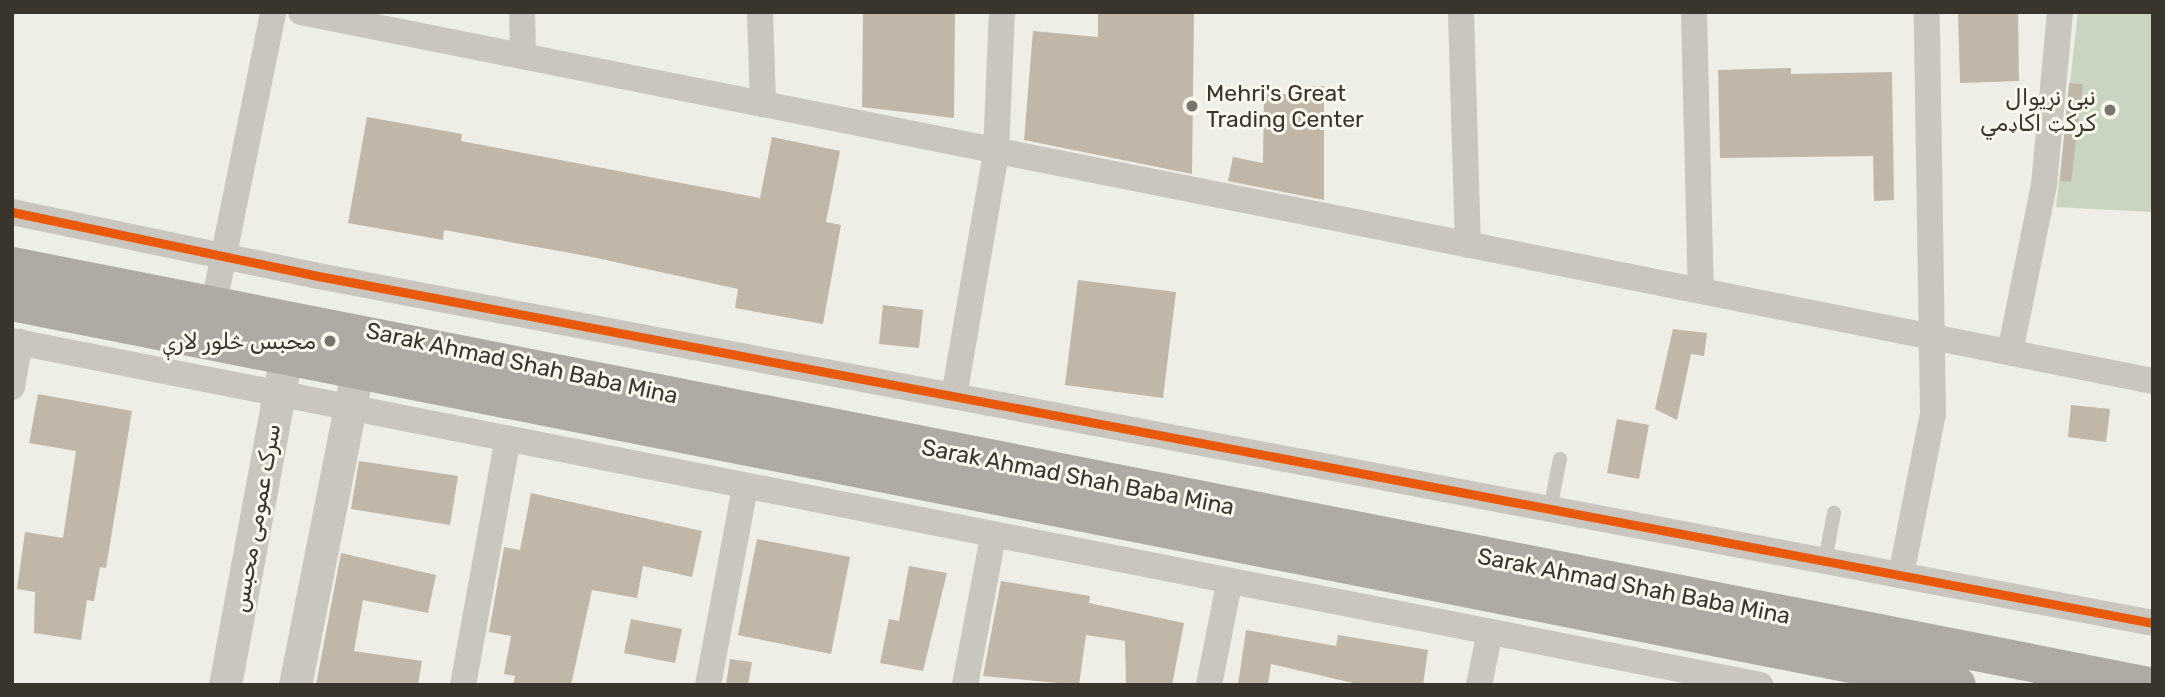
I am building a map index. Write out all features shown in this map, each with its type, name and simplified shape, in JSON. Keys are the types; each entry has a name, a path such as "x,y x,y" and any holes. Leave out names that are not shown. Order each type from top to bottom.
{"highway":[{"name":"Sarak Ahmad Shah Baba Mina","path":"12,266 211,319 2144,685"},
{"path":"12,302 211,319 287,351 358,366 1957,685"}],"street":[{"path":"211,319 273,12"},
{"path":"301,12 523,54 996,153 1935,334 2153,381"},
{"path":"522,12 523,54"},
{"path":"760,12 763,104"},
{"path":"954,396 996,153 1002,12"},
{"path":"1461,12 1468,245"},
{"path":"1694,12 1701,289"},
{"path":"1901,575 1933,414 1935,334 1927,12"},
{"path":"2010,352 2044,185 2060,12"},
{"path":"12,212 954,396 2153,623"},
{"path":"12,387 16,341 507,442 1228,584 1490,632 1722,681 1760,685"},
{"name":"سرک عمومی محبس","path":"225,685 287,351"},
{"path":"295,685 358,366"},
{"path":"463,685 507,442"},
{"path":"708,685 745,488"},
{"path":"965,685 993,537"},
{"path":"1209,685 1228,584"},
{"path":"1479,685 1490,632"}],"lane":[{"path":"1550,509 1560,459"},
{"path":"1825,561 1834,513"}],"green space":[{"name":"نبی نړیوال کرکټ اکاډمي","path":"2078,12 2153,12 2153,212 2056,207"}],"building":[{"path":"863,12 955,12 954,118 862,107"},
{"path":"1098,12 1194,12 1192,174 1024,140 1033,31 1098,37"},
{"path":"1958,12 2018,12 2019,81 1960,83"},
{"path":"1791,68 1791,74 1892,72 1894,200 1874,201 1873,156 1720,158 1718,70"},
{"path":"2069,83 2083,84 2071,182 2060,181"},
{"path":"1294,86 1324,86 1324,200 1228,181 1233,157 1263,163 1264,94 1294,94"},
{"path":"367,117 462,134 461,141 760,198 772,137 840,151 826,222 841,225 823,324 735,308 738,289 592,257 444,230 443,240 348,223"},
{"path":"1078,280 1176,292 1163,398 1065,385"},
{"path":"883,305 923,310 919,348 879,344"},
{"path":"1673,329 1707,333 1704,356 1691,354 1677,420 1655,409"},
{"path":"38,394 132,411 106,568 100,567 94,601 87,600 81,640 34,633 35,592 17,589 25,532 63,538 76,451 29,443"},
{"path":"2071,405 2110,409 2106,442 2068,437"},
{"path":"1617,419 1649,425 1639,479 1607,473"},
{"path":"359,461 458,476 450,525 351,509"},
{"path":"531,493 702,531 692,577 643,566 637,598 592,590 571,685 513,685 515,676 504,674 511,636 489,632 504,547 520,550"},
{"path":"757,539 850,557 831,654 738,635"},
{"path":"341,553 436,575 428,613 363,600 354,651 422,661 418,685 316,685"},
{"path":"909,566 947,573 923,671 880,663 889,619 899,621"},
{"path":"1001,581 1090,596 1089,603 1184,623 1172,685 1126,685 1125,641 1086,635 1079,685 983,676"},
{"path":"631,619 682,629 675,663 624,653"},
{"path":"1246,630 1336,646 1338,635 1428,650 1423,685 1362,685 1271,664 1268,685 1238,685"},
{"path":"730,659 752,662 748,685 726,685"}],"cycle path":[{"path":"12,212 313,275 2153,623"}],"place":[{"name":"Mehri's Great Trading Center","path":"1192,106"},
{"name":"نبی نړیوال کرکټ اکاډمي","path":"2110,110"},
{"name":"محبس څلور لارې","path":"330,341"}]}
